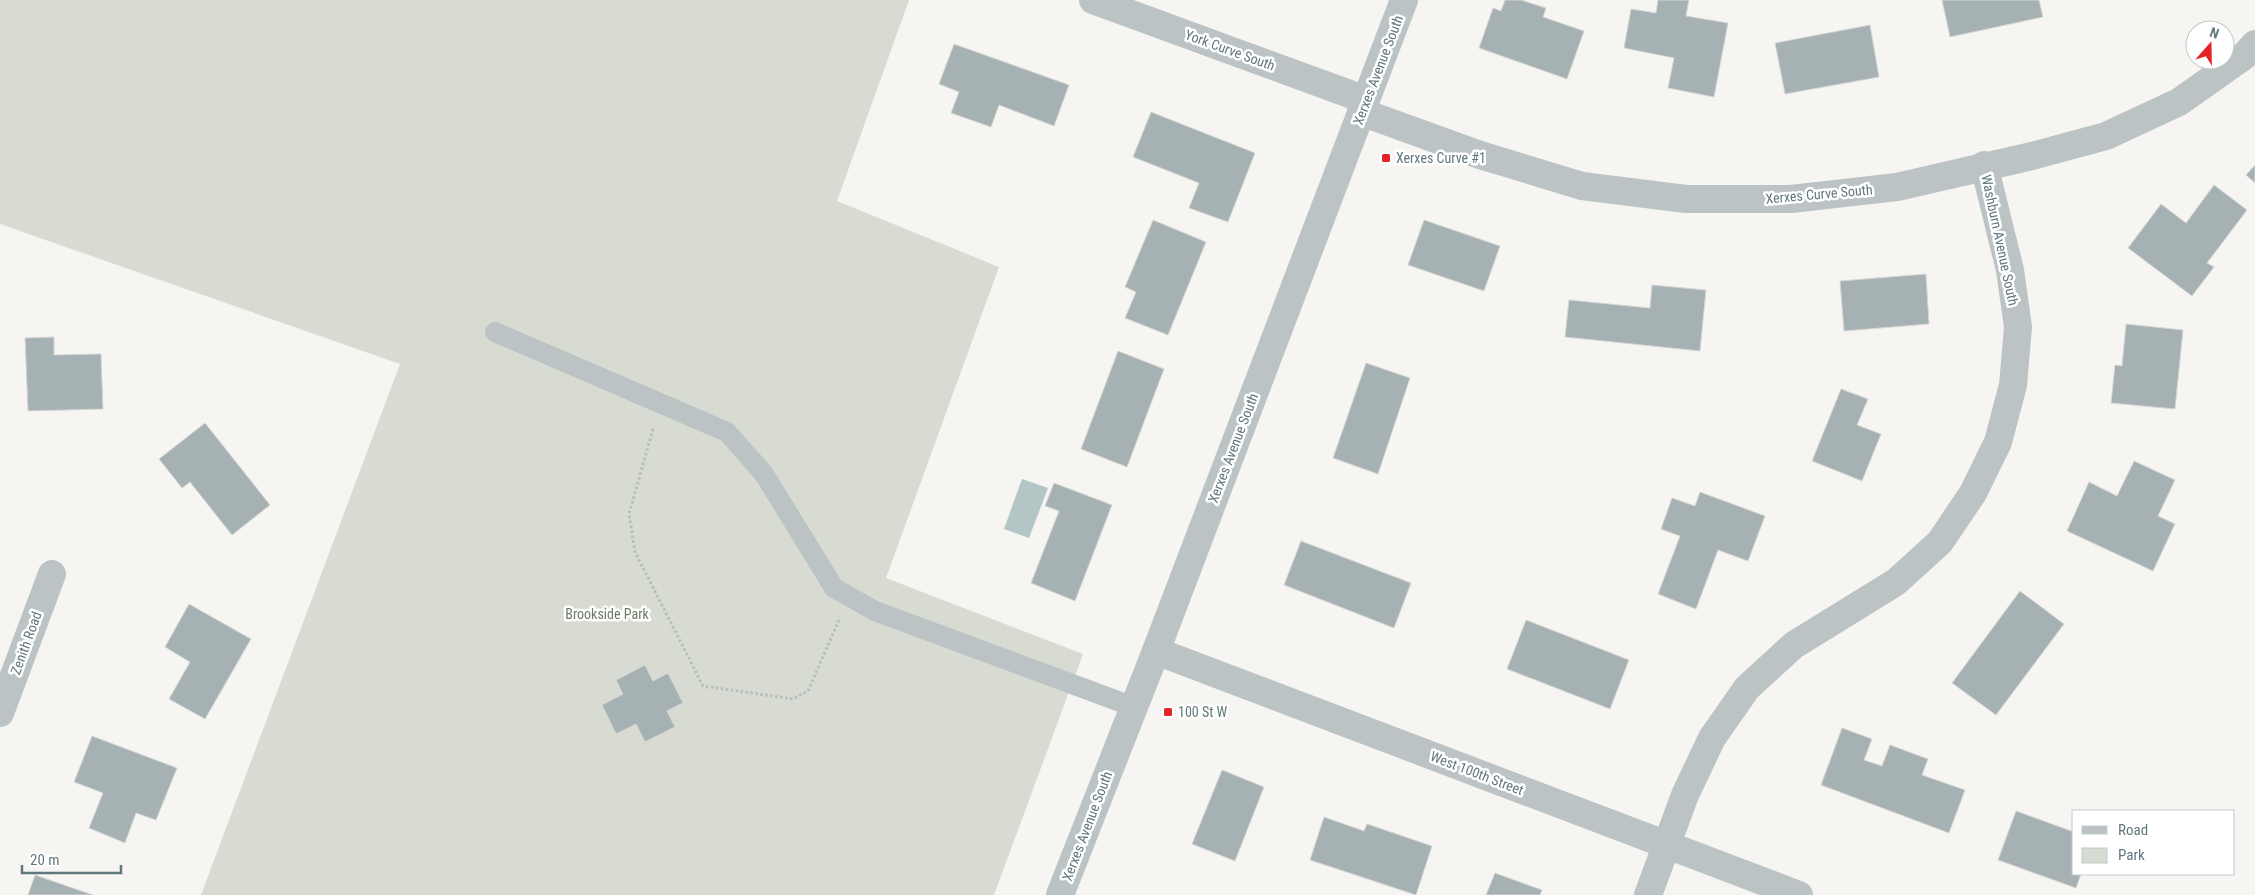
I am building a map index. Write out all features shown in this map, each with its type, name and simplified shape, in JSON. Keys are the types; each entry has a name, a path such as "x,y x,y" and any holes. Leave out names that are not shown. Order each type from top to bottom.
{"street":[{"name":"York Curve South","path":"1093,0 1364,106"},
{"name":"Xerxes Avenue South","path":"1060,895 1156,652 1404,0"},
{"name":"Xerxes Curve South","path":"1364,106 1480,155 1582,186 1686,199 1791,199 1897,187 1984,165 2032,156 2106,136 2179,102 2244,56 2255,44"},
{"name":"Washburn Avenue South","path":"1648,895 1685,795 1712,738 1747,688 1794,645 1896,582 1940,542 1973,494 1998,442 2013,385 2018,327 2010,270 1984,165"},
{"name":"Zenith Road","path":"0,713 52,574"},
{"name":"West 100th Street","path":"1156,652 1799,895"}],"lane":[{"path":"495,332 727,432 764,474 834,588 849,597 875,611 1134,707"}],"path":[{"path":"661,404 629,514 635,552 703,686 793,699 808,691 849,597"}],"green space":[{"name":"Brookside Park","path":"0,0 909,0 837,201 999,267 886,578 1083,654 994,895 201,895 400,364 0,224"}],"shaded area":[{"path":"1022,479 1048,488 1029,538 1004,529"}],"building":[{"path":"1505,0 1521,0 1546,8 1543,17 1584,31 1567,79 1479,48 1493,8 1501,11"},
{"path":"1658,0 1689,0 1686,16 1728,23 1714,97 1668,88 1674,58 1624,48 1631,9 1656,13"},
{"path":"1942,0 2039,0 2043,17 1950,37"},
{"path":"1870,25 1879,77 1785,94 1775,43"},
{"path":"954,44 1069,85 1054,126 999,105 991,127 951,113 959,92 939,84"},
{"path":"1151,112 1255,153 1228,222 1189,208 1199,183 1133,157"},
{"path":"2255,165 2255,183 2246,175"},
{"path":"2214,185 2247,210 2207,263 2214,267 2192,296 2128,248 2161,204 2186,223"},
{"path":"1153,220 1206,242 1168,335 1125,318 1136,292 1125,287"},
{"path":"1424,220 1500,246 1484,291 1408,265"},
{"path":"1926,274 1929,324 1844,331 1840,281"},
{"path":"1652,285 1706,290 1700,351 1565,337 1569,300 1650,308"},
{"path":"2126,324 2183,330 2175,409 2111,403 2115,365 2122,366"},
{"path":"54,337 54,355 101,354 103,409 28,411 25,338"},
{"path":"1118,351 1164,369 1127,467 1081,449"},
{"path":"1366,363 1410,378 1378,474 1333,458"},
{"path":"1841,389 1868,399 1857,425 1881,434 1862,481 1812,461"},
{"path":"205,423 270,505 232,535 190,482 182,488 159,459"},
{"path":"2134,461 2175,480 2158,516 2175,524 2153,571 2067,531 2089,482 2117,496"},
{"path":"1054,483 1112,505 1075,601 1031,583 1059,511 1045,506"},
{"path":"1700,492 1765,516 1748,561 1718,550 1696,609 1658,594 1680,536 1661,529 1672,498 1695,506"},
{"path":"1301,541 1411,583 1394,628 1284,585"},
{"path":"2020,591 2064,624 1996,715 1952,683"},
{"path":"189,604 251,639 205,719 169,699 190,662 165,647"},
{"path":"1526,620 1629,660 1610,709 1507,669"},
{"path":"645,665 653,681 668,673 683,703 667,711 675,727 645,742 636,724 616,734 602,705 623,694 616,680"},
{"path":"1842,728 1872,739 1864,760 1882,766 1890,745 1928,759 1922,775 1965,790 1949,833 1821,785"},
{"path":"92,736 177,768 156,820 136,813 125,843 89,828 103,793 74,782"},
{"path":"1222,770 1264,787 1235,861 1192,844"},
{"path":"2016,811 2072,831 2072,875 2081,875 2076,888 1998,860"},
{"path":"1324,817 1364,831 1367,824 1432,846 1416,895 1310,860"},
{"path":"1495,873 1542,890 1540,895 1486,895"},
{"path":"35,875 93,895 28,895"}],"place":[{"name":"Xerxes Curve #1","path":"1386,158"},
{"name":"100 St W","path":"1168,712"}]}
